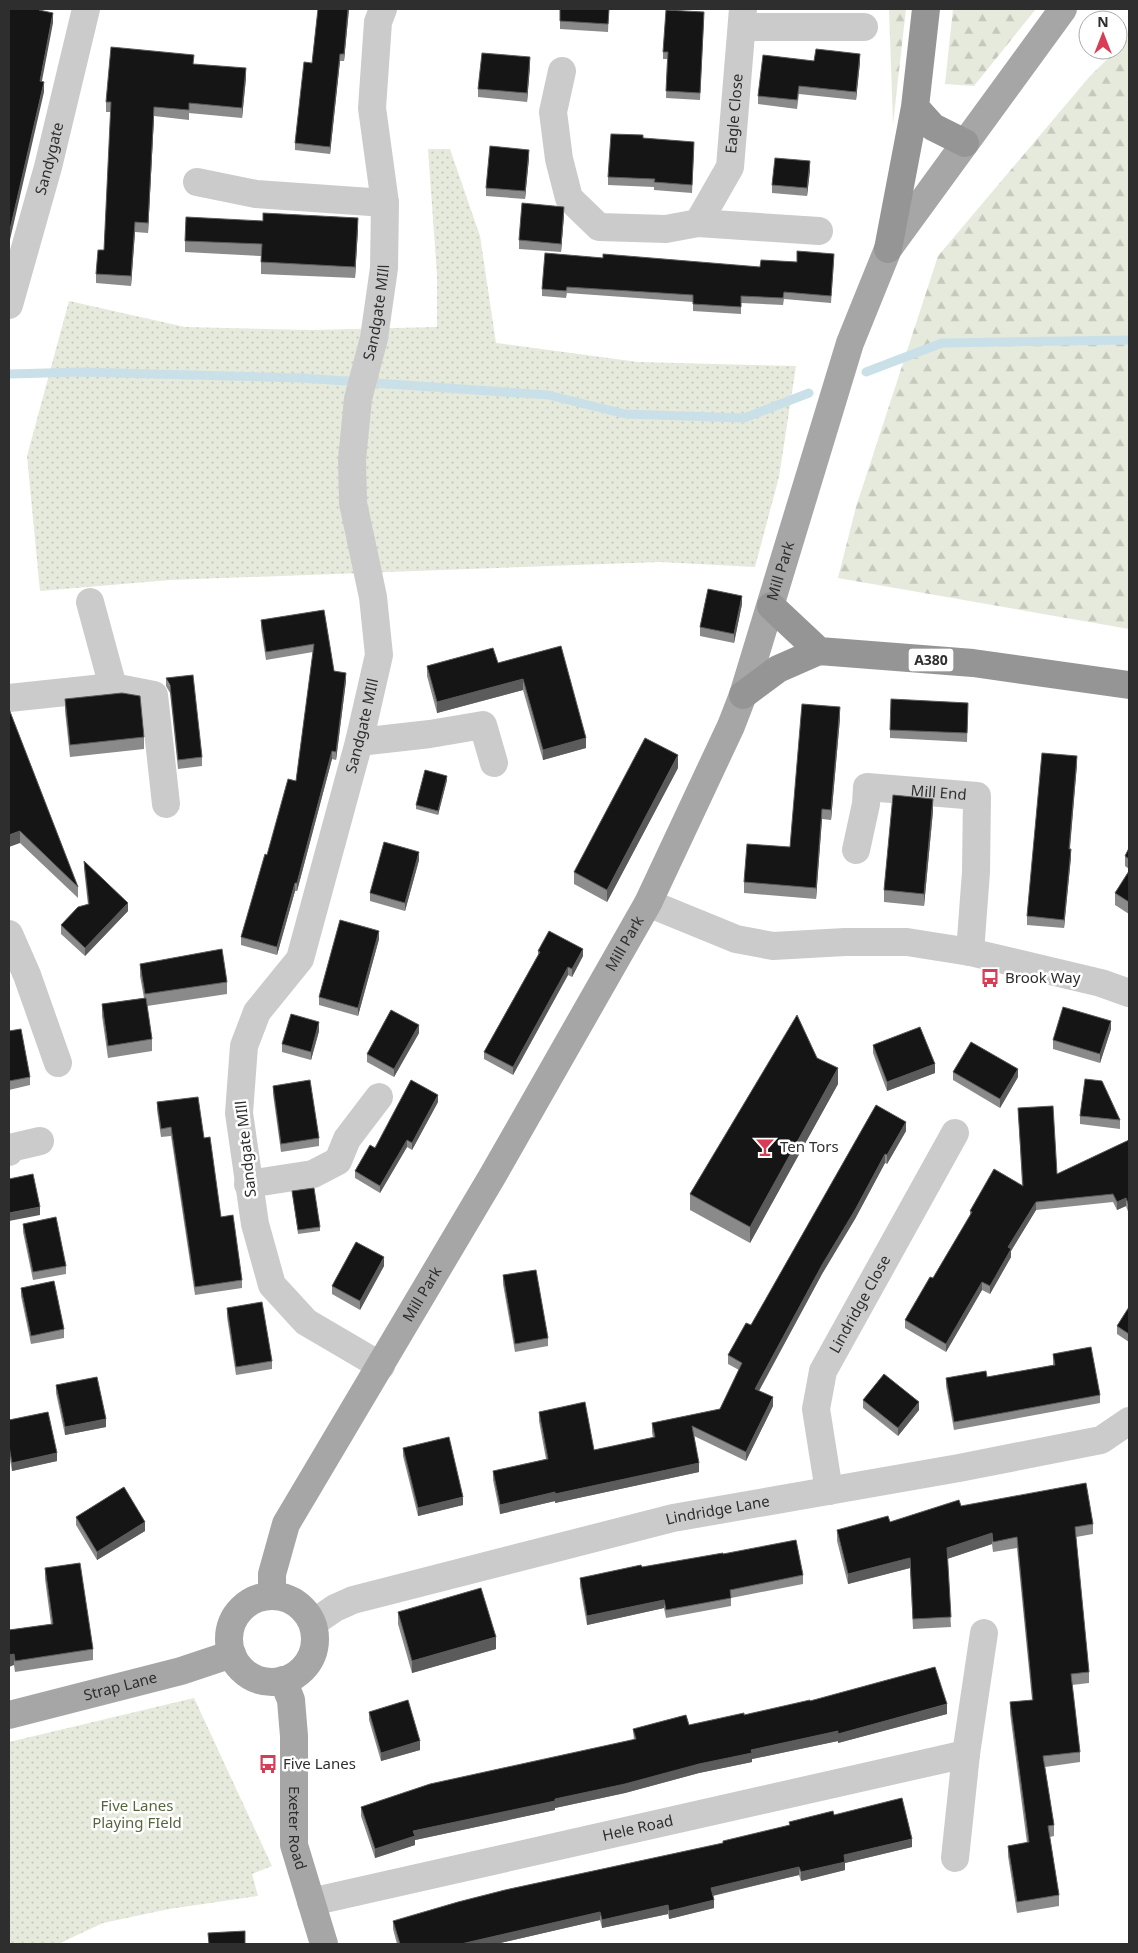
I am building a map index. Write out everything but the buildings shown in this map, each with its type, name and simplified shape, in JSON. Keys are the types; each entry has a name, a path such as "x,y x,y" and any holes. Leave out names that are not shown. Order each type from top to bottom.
{"highway":[{"path":"888,249 915,107 926,9"},
{"path":"915,107 933,127 965,143"},
{"path":"771,606 820,651"},
{"name":"A380","path":"743,695 778,669 820,651 972,663 1129,685"}],"main road":[{"name":"Mill Park","path":"272,1595 272,1574 286,1524 493,1175 648,903 731,726 743,695 771,606 850,343 888,249 1063,9"},
{"path":"272,1595 292,1600 308,1614 313,1623 315,1644 311,1658 301,1671 283,1680 262,1681 252,1677 240,1668 232,1654 229,1634 236,1614 243,1606 252,1600 272,1595"},
{"name":"Strap Lane","path":"9,1715 181,1670 232,1654"},
{"name":"Exeter Road","path":"283,1680 291,1700 294,1736 294,1845 324,1944"}],"street":[{"name":"Sandygate","path":"9,305 48,167 86,9"},
{"name":"Sandgate MIll","path":"381,1366 306,1322 272,1285 254,1224 239,1113 244,1046 257,1012 300,959 359,742 379,656 373,597 353,503 352,459 358,399 374,338 384,268 385,203 372,108 378,22 383,9"},
{"name":"Eagle Close","path":"698,223 730,167 743,18 864,27"},
{"path":"562,71 553,112 558,159 569,198 599,227 666,229 698,223 819,231"},
{"path":"197,182 256,194 385,203"},
{"path":"90,602 113,687"},
{"path":"9,698 113,687 154,695 166,804"},
{"path":"359,742 483,726 494,763"},
{"name":"Mill End","path":"856,850 866,804 867,787 977,796 976,872 970,952"},
{"path":"648,903 736,939 773,946 845,942 906,942 970,952 1101,983 1129,993"},
{"path":"9,934 27,975 58,1063"},
{"path":"248,1184 313,1174 338,1161 347,1139 379,1097"},
{"name":"Lindridge Close","path":"829,1491 816,1409 823,1371 955,1133"},
{"path":"9,1152 10,1148 40,1141"},
{"name":"Lindridge Lane","path":"313,1623 335,1608 362,1597 673,1518 1101,1440 1129,1421"},
{"path":"955,1858 966,1754 984,1633"},
{"name":"Hele Road","path":"311,1902 966,1754"}],"green space":[{"path":"889,9 906,9 893,124"},
{"path":"953,9 1036,9 974,86 945,84"},
{"path":"1128,39 1129,629 838,578 856,507 938,256 1090,76 1106,60 1128,60"},
{"path":"428,149 450,149 480,236 496,343 638,362 796,366 779,477 755,567 660,562 170,580 40,591 27,456 69,301 185,327 311,330 437,327 437,275"},
{"name":"Five Lanes Playing FIeld","path":"194,1698 272,1866 252,1874 258,1896 169,1909 103,1923 58,1944 9,1944 9,1742"}],"waterway":[{"path":"866,372 942,343 1129,340"},
{"path":"9,374 82,372 302,378 548,395 625,414 744,418 809,393"}],"place":[{"name":"Brook Way","path":"990,978"},
{"name":"Ten Tors","path":"765,1147"},
{"name":"Five Lanes","path":"268,1764"}]}
